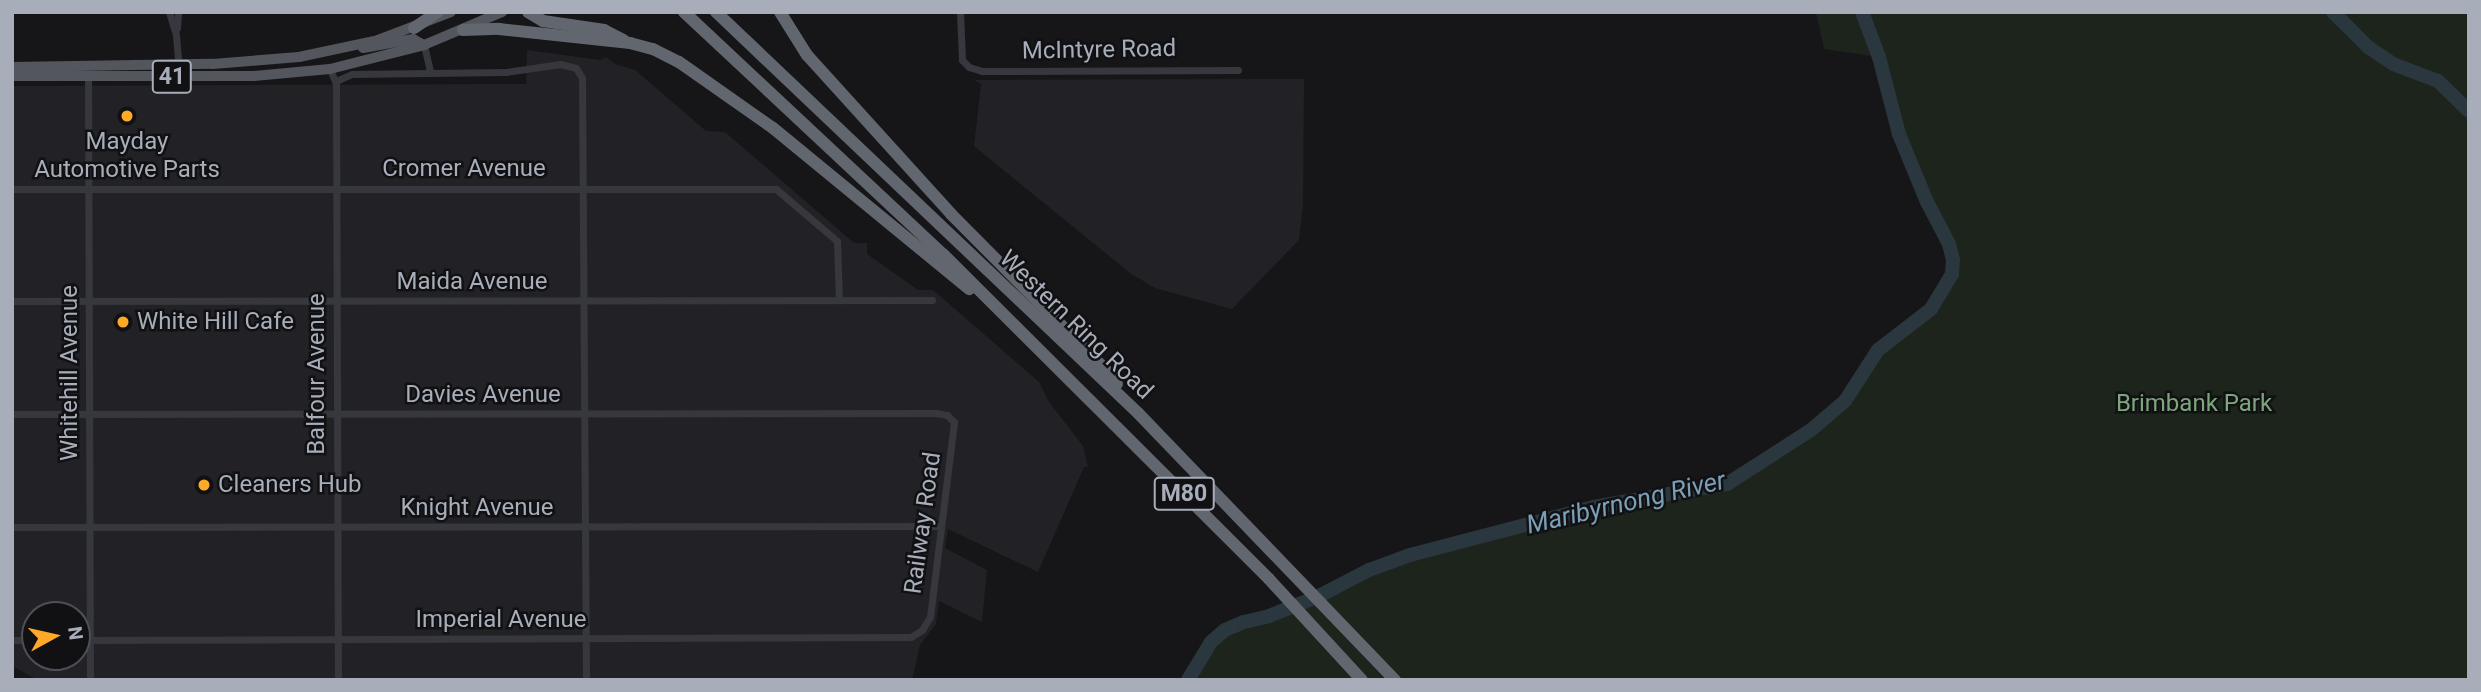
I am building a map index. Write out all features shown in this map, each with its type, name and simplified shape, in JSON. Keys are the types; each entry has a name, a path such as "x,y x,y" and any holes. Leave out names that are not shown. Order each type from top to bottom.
{"highway":[{"path":"414,28 438,12"},
{"path":"528,12 543,21 604,30 630,43"},
{"name":"Western Ring Road","path":"684,12 889,202 1001,312 1269,579 1362,680"},
{"name":"Western Ring Road","path":"716,12 1105,369 1138,413 1395,680"},
{"path":"780,12 807,55 1006,279"},
{"path":"463,30 499,29 630,43 653,49 679,62 726,93 1001,312"}],"main road":[{"name":"41","path":"179,71 328,52 414,28 451,12"},
{"name":"41","path":"12,67 88,71 179,71 254,76 330,69 424,45 502,12"},
{"path":"346,48 379,48 413,40 424,45"},
{"path":"328,52 330,69"},
{"name":"41","path":"12,76 88,71"}],"street":[{"path":"169,12 176,35"},
{"path":"178,12 176,35 179,71"},
{"name":"McIntyre Road","path":"960,12 959,48 963,63 974,69 989,72 1238,70"},
{"path":"424,45 430,72"},
{"path":"336,81 352,74 517,71 560,64 576,68 583,84 586,680"},
{"name":"Balfour Avenue","path":"330,69 336,81 338,680"},
{"name":"Whitehill Avenue","path":"88,71 90,601"},
{"name":"Cromer Avenue","path":"12,189 776,188 837,241 839,300"},
{"name":"Maida Avenue","path":"12,301 932,300"},
{"name":"Davies Avenue","path":"12,414 935,413 952,418"},
{"name":"Railway Road","path":"922,630 930,617 954,431 952,418"},
{"name":"Knight Avenue","path":"12,527 941,526"},
{"name":"Imperial Avenue","path":"91,639 899,639 911,637 922,630"}],"shaded area":[{"path":"527,50 600,60 606,57 615,64 635,70 706,131 725,132 854,243 867,243 867,254 918,290 933,290 1039,382 1049,402 1083,446 1088,467 1084,467 1038,572 948,529 945,548 987,570 982,622 939,601 936,624 920,645 912,680 38,680 21,671 91,671 91,601 21,601 21,671 12,666 12,86 526,84"},
{"path":"1304,79 1303,205 1299,240 1232,309 1155,288 1130,273 974,146 981,84 974,80"}],"green space":[{"name":"Brimbank Park","path":"1816,12 2469,12 2469,680 1188,680 1211,642 1225,630 1319,596 1369,570 1410,555 1594,507 1727,484 1811,430 1845,401 1878,350 1931,309 1952,274 1953,260 1949,244 1927,202 1899,134 1879,57 1824,49"}],"waterway":[{"name":"Maribyrnong River","path":"1188,680 1211,642 1225,630 1319,596 1369,570 1410,555 1594,507 1727,484 1811,430 1845,401 1878,350 1931,309 1952,274 1953,260 1949,244 1927,202 1899,134 1879,57 1862,12"},
{"name":"Maribyrnong River","path":"2333,12 2368,47 2393,64 2438,81 2469,111"}],"place":[{"name":"Mayday Automotive Parts","path":"127,116"},
{"name":"White Hill Cafe","path":"123,322"},
{"name":"Cleaners Hub","path":"204,485"}]}
